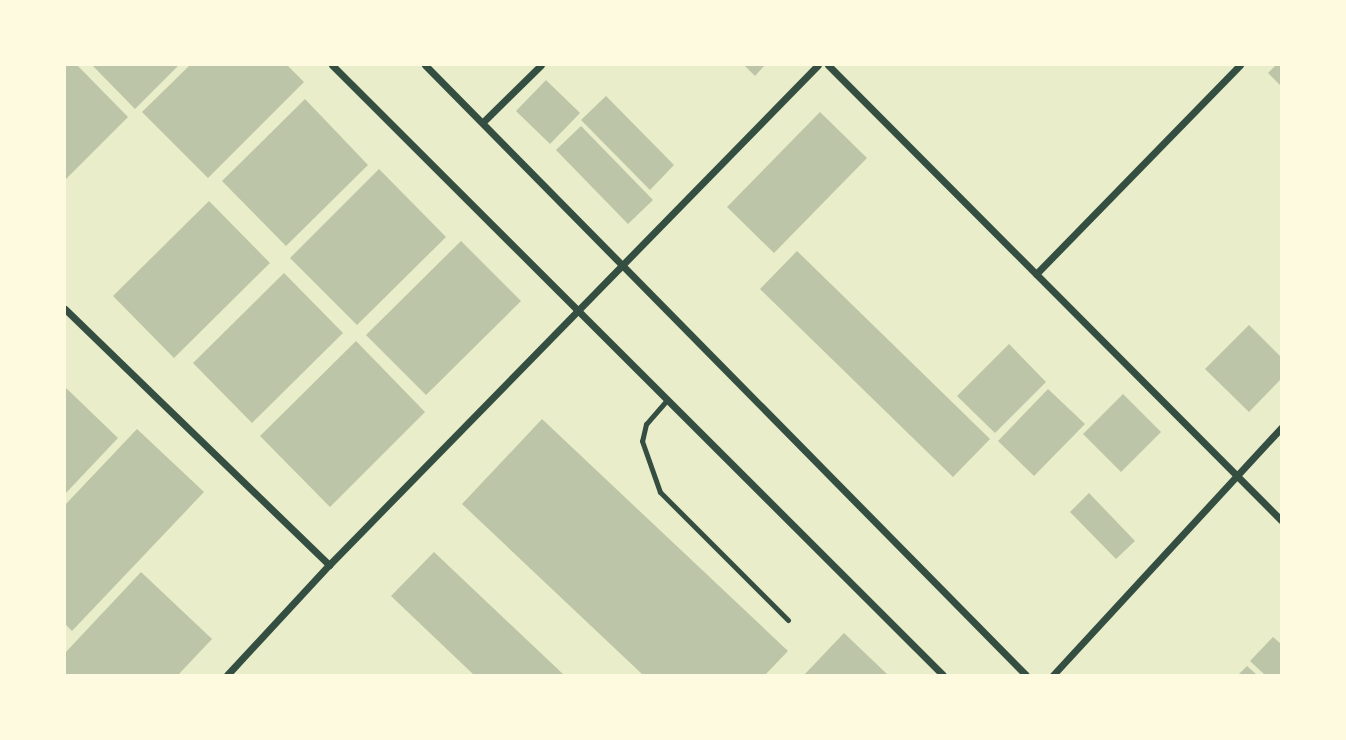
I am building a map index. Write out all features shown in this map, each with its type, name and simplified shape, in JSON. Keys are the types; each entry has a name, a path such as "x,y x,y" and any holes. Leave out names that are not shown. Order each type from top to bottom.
{"street":[{"path":"332,65 943,675"},
{"path":"425,65 1026,675"},
{"path":"483,122 541,65"},
{"path":"227,675 329,565 579,313 818,65"},
{"path":"828,65 1281,520"},
{"path":"1037,274 1240,65"},
{"path":"65,309 329,565"},
{"path":"1053,675 1281,428"}],"lane":[{"path":"667,400 646,424 642,441 660,492 788,620"}],"building":[{"path":"65,65 77,65 128,117 65,180"},
{"path":"92,65 179,65 135,109"},
{"path":"190,65 287,65 304,82 208,178 142,112"},
{"path":"744,65 765,65 755,76"},
{"path":"1276,65 1281,65 1281,86 1268,73"},
{"path":"546,80 580,113 550,144 516,111"},
{"path":"606,96 674,165 650,190 581,120"},
{"path":"305,99 368,165 286,246 222,181"},
{"path":"820,112 867,158 774,253 727,207"},
{"path":"581,126 653,200 628,224 556,150"},
{"path":"379,169 446,237 357,325 290,258"},
{"path":"209,201 270,263 174,358 113,296"},
{"path":"461,241 521,301 426,395 366,335"},
{"path":"797,251 990,439 953,477 760,289"},
{"path":"284,273 343,333 252,423 193,363"},
{"path":"1249,325 1281,357 1281,379 1249,412 1205,369"},
{"path":"356,341 425,412 330,507 260,436"},
{"path":"1009,344 1046,382 995,433 957,396"},
{"path":"65,387 118,438 65,494"},
{"path":"1048,389 1085,424 1034,476 998,441"},
{"path":"1123,394 1161,432 1121,472 1083,434"},
{"path":"542,419 788,651 765,675 643,675 462,504"},
{"path":"137,429 204,492 72,631 65,624 65,505"},
{"path":"1089,493 1135,541 1116,559 1070,512"},
{"path":"434,552 564,675 474,675 391,596"},
{"path":"141,572 212,639 178,675 65,675 65,653"},
{"path":"844,633 888,675 804,675"},
{"path":"1273,637 1281,644 1281,675 1265,675 1250,661"},
{"path":"1247,666 1257,675 1238,675"}]}
